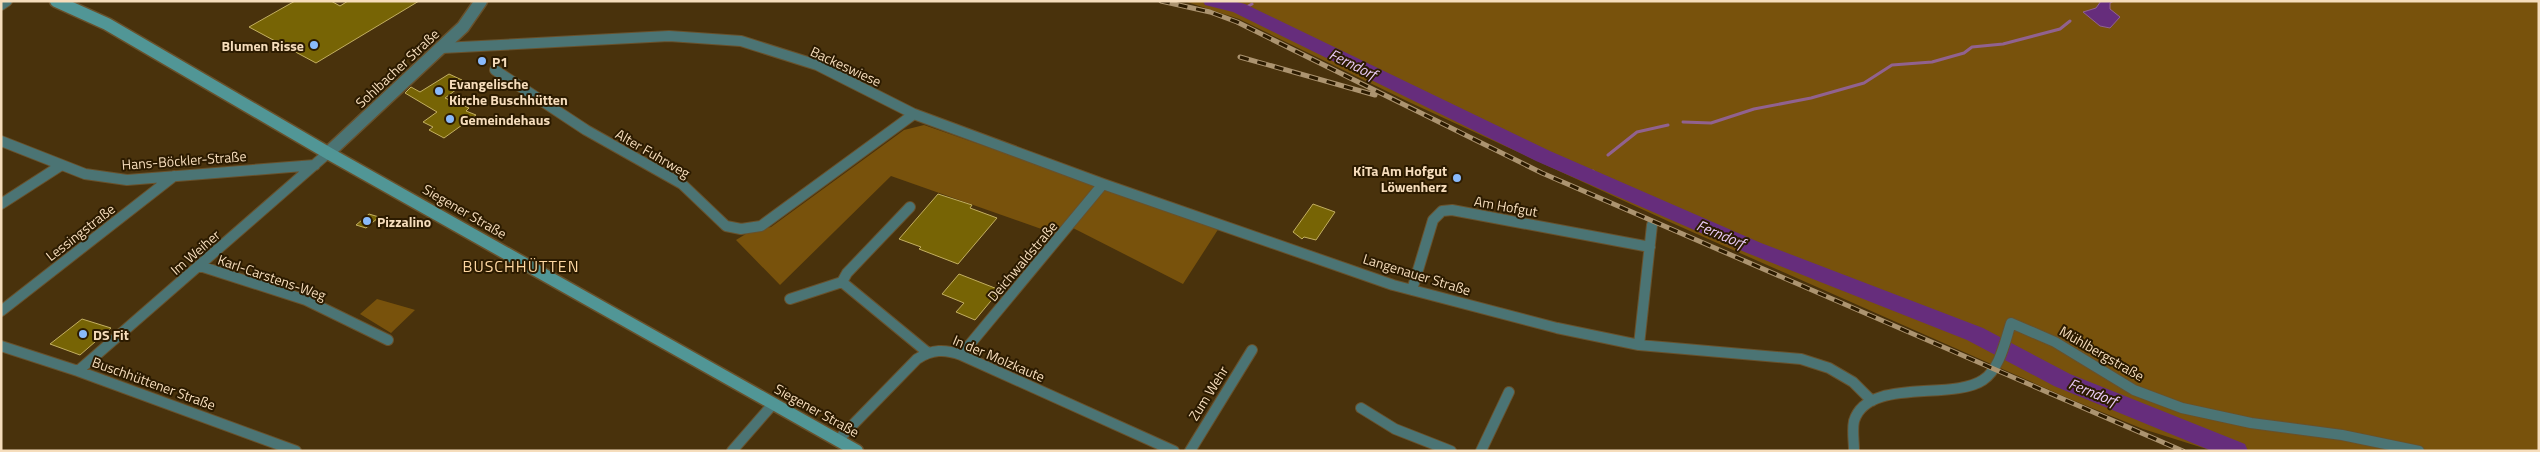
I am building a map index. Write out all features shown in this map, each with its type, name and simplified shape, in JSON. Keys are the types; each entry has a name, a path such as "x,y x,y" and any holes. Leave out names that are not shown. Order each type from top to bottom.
{"main road":[{"name":"Siegener Straße","path":"56,1 107,24 328,153 857,451"}],"street":[{"path":"1,5 7,1"},
{"name":"Sohlbacher Straße","path":"328,153 463,28 482,1"},
{"name":"Backeswiese","path":"442,48 669,36 741,41 817,65 914,114 1103,184 1191,213"},
{"name":"Alter Fuhrweg","path":"495,70 586,130 682,184 721,223 727,227 742,230 762,226 914,114"},
{"name":"Hans-Böckler-Straße","path":"1,141 60,166 85,174 127,180 315,165"},
{"name":"Im Weiher","path":"78,371 328,153"},
{"path":"1,204 60,166"},
{"name":"Lessingstraße","path":"1,311 175,175"},
{"name":"Deichwaldstraße","path":"961,355 1103,184"},
{"path":"790,299 842,282 846,273 910,207"},
{"name":"Am Hofgut","path":"1412,290 1433,220 1442,211 1452,210 1499,218 1650,247"},
{"name":"Langenauer Straße","path":"1191,213 1412,290 1557,328 1639,345 1775,355 1801,359 1829,368 1845,377 1864,391 1872,401"},
{"path":"1639,345 1652,225"},
{"name":"Karl-Carstens-Weg","path":"200,266 306,300 388,340"},
{"path":"838,440 917,358 927,352 842,282"},
{"name":"Mühlbergstraße","path":"1854,451 1855,417 1872,401 1895,393 1956,389 1983,380 1995,363 2011,323 2055,342 2134,390 2182,408 2252,423 2342,435 2419,451"},
{"name":"Buschhüttener Straße","path":"1,346 78,371 296,451"},
{"name":"In der Molzkaute","path":"927,352 942,350 961,355 1174,451"},
{"name":"Zum Wehr","path":"1190,451 1252,350"},
{"path":"1481,451 1509,392"},
{"path":"732,451 772,404"},
{"path":"1361,408 1395,428 1451,451"}],"shaded area":[{"path":"1184,1 2539,1 2539,451 2213,451 2143,429 2070,399 1672,223 1411,103 1239,19"},
{"path":"2101,1 2114,1 2110,3 2110,9 2120,17 2110,28 2100,26 2083,12 2096,8"},
{"path":"924,125 1219,228 1183,284 1073,228 1064,237 891,176 780,285 736,240 749,232 771,227 904,130"},
{"path":"377,299 415,310 391,333 360,314"}],"building":[{"name":"Blumen Risse","path":"295,1 331,1 340,6 348,1 419,1 316,63 249,27"},
{"path":"449,74 462,80 452,87 457,89 445,98 469,108 466,111 476,115 444,138 429,130 433,127 423,122 437,112 405,93 411,87 420,92"},
{"path":"938,194 972,205 970,208 997,218 958,264 899,239"},
{"path":"1313,204 1335,212 1316,240 1304,237 1302,239 1293,232"},
{"name":"Pizzalino","path":"369,214 379,217 366,228 356,225"},
{"path":"959,274 1000,290 975,320 956,312 964,303 942,294"},
{"name":"DS Fit","path":"82,319 111,328 80,355 50,344"}],"waterway":[{"name":"Ferndorf","path":"1211,1 1239,8 1543,156 1754,248 1975,334 2062,380 2237,451"},
{"path":"1243,9 1252,4"},
{"path":"1683,122 1711,123 1754,109 1811,98 1864,83 1892,65 1932,62 1964,53 1972,47 2003,44 2060,29 2070,21"},
{"path":"1608,155 1637,132 1668,125"},
{"name":"Ferndorf","path":"1588,176 1593,171"}],"railway":[{"path":"1161,1 1210,12 1237,22 1542,173 2183,451"},
{"path":"1240,57 1375,95"}],"place":[{"name":"Blumen Risse","path":"314,45"},
{"name":"P1","path":"482,61"},
{"name":"Evangelische Kirche Buschhütten","path":"439,91"},
{"name":"Gemeindehaus","path":"450,119"},
{"name":"KiTa Am Hofgut Löwenherz","path":"1457,178"},
{"name":"Pizzalino","path":"367,221"},
{"name":"DS Fit","path":"83,334"}],"district":[{"name":"BUSCHHÜTTEN","path":"521,266"}]}
